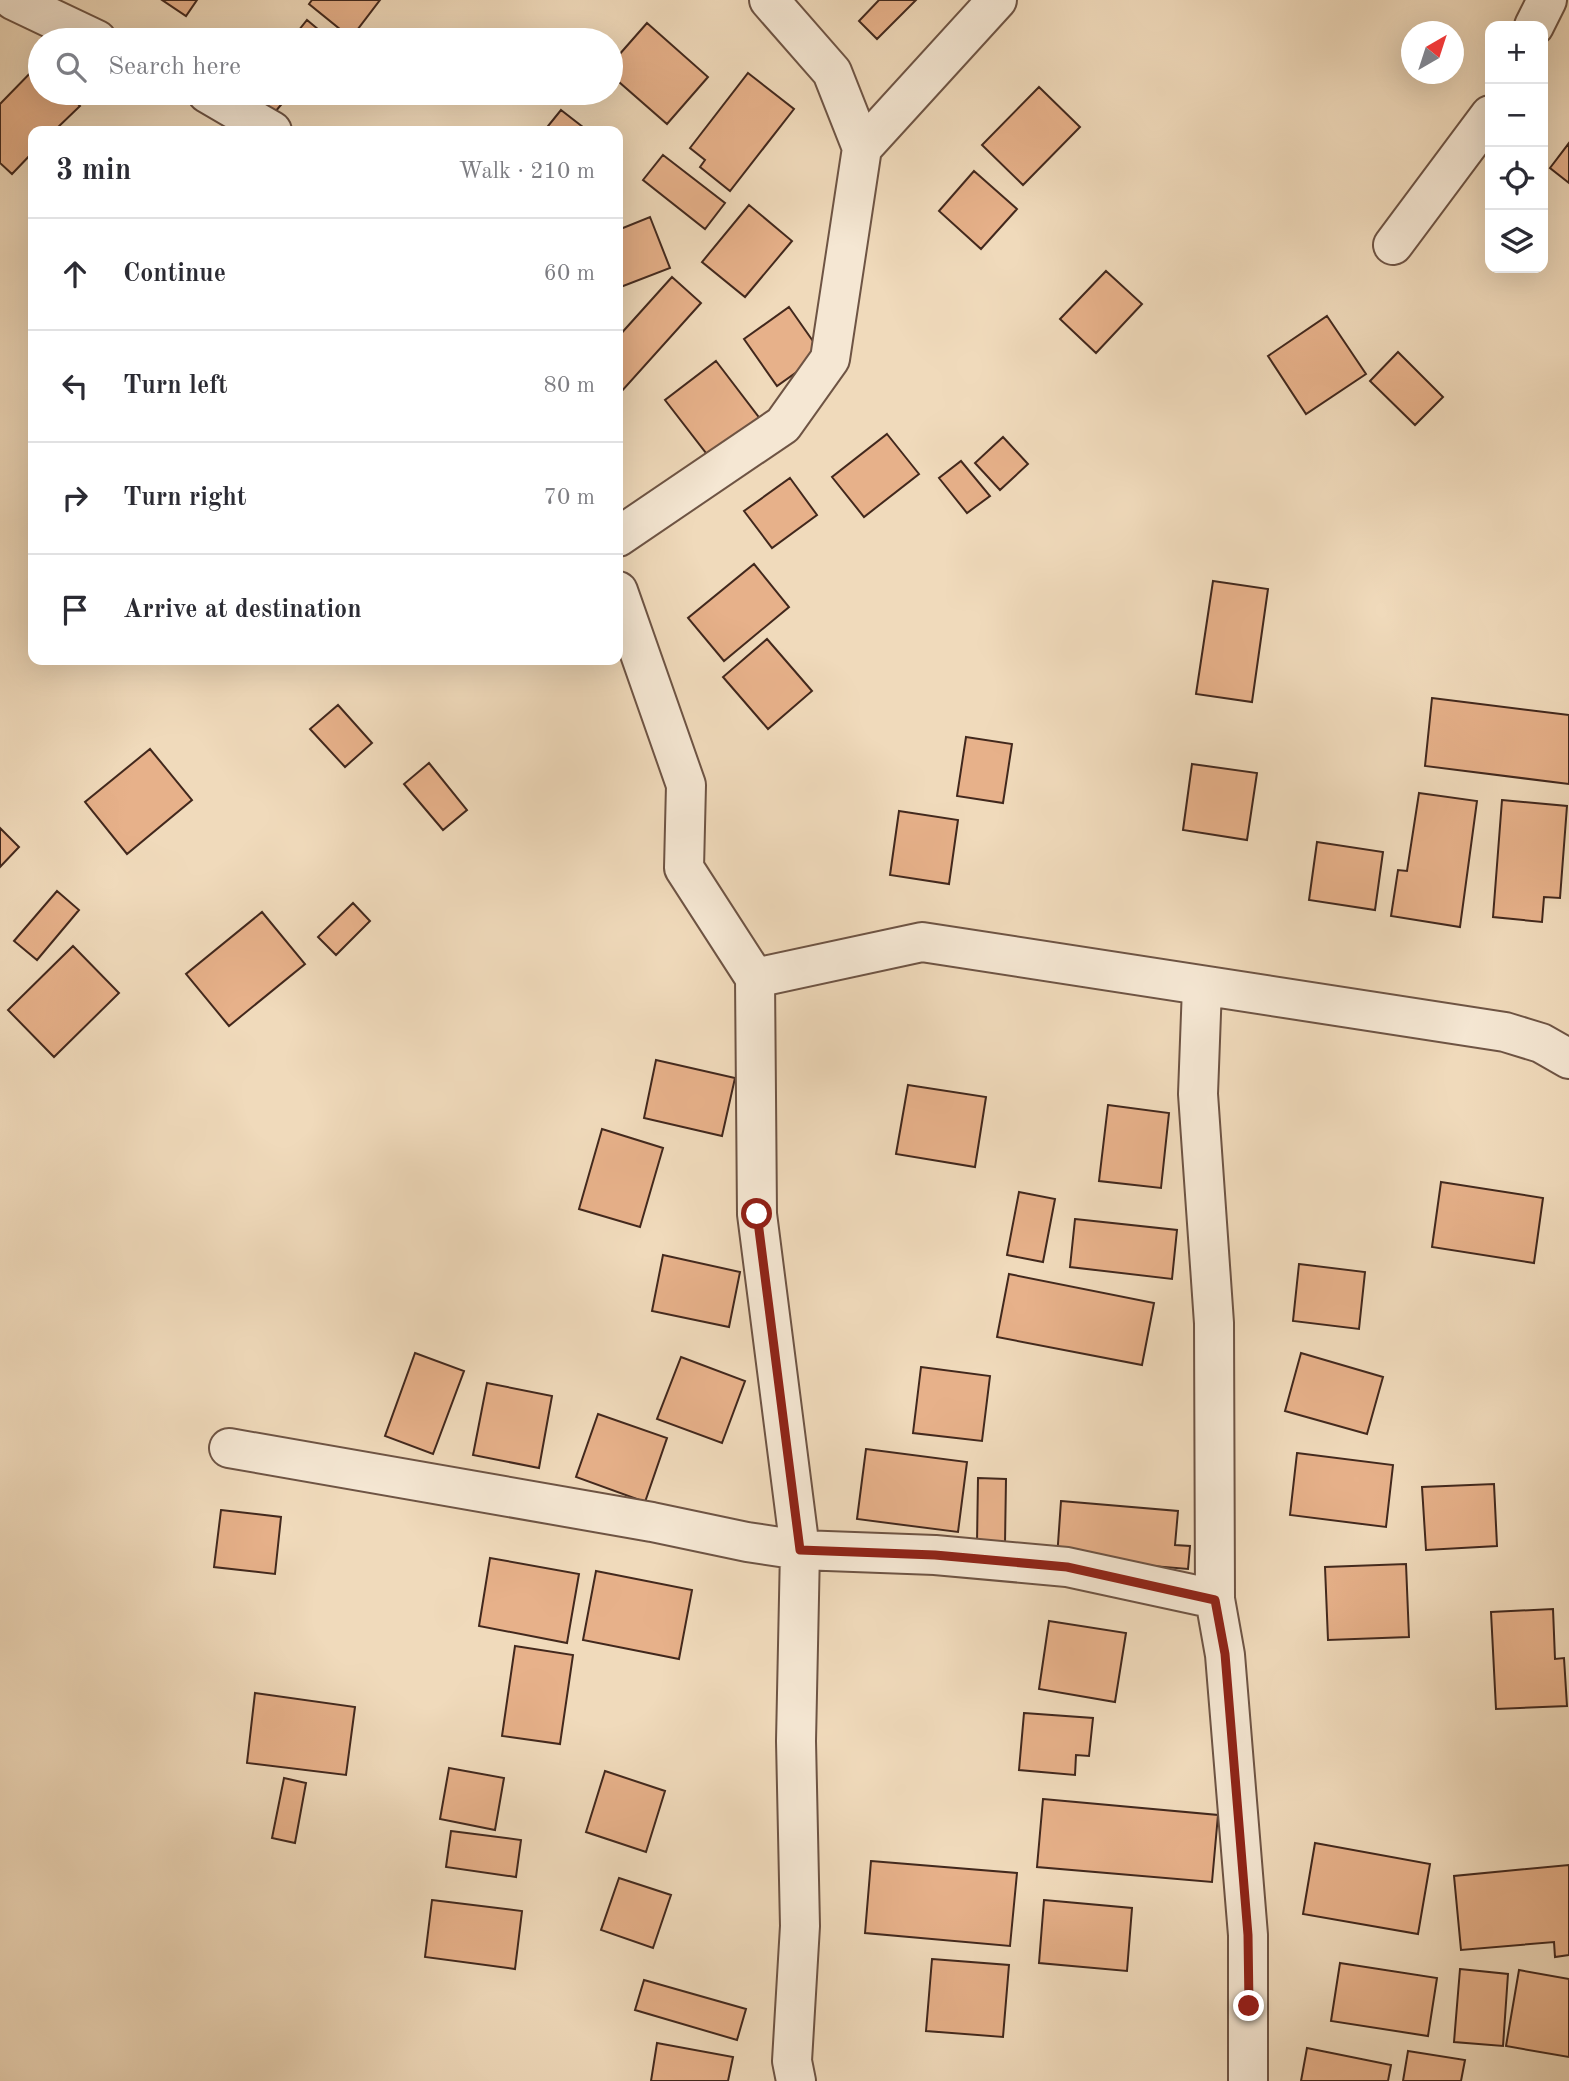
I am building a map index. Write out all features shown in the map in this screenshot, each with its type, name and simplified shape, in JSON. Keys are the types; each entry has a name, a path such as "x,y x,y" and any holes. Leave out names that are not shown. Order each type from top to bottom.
{"street":[{"path":"13,0 72,28"},
{"path":"623,534 783,425 830,359 862,148 832,72 769,0"},
{"path":"862,148 997,0"},
{"path":"1536,21 1547,0"},
{"path":"228,105 263,126"},
{"path":"1393,245 1485,122"},
{"path":"623,606 686,785 684,868 755,978 757,1214 800,1550 796,1741 800,1938 792,2061 796,2081"},
{"path":"755,978 922,942 1505,1032 1541,1043 1569,1059"},
{"path":"1202,987 1198,1094 1214,1323 1215,1600 1225,1654 1248,1935 1248,2081"},
{"path":"229,1448 800,1550 935,1555 1067,1567 1215,1600"}],"building":[{"path":"162,0 197,0 186,16"},
{"path":"312,0 380,0 359,28 339,28 309,4"},
{"path":"879,0 916,0 877,39 859,21"},
{"path":"307,20 317,28 301,28"},
{"path":"647,23 708,77 667,124 623,86 623,50"},
{"path":"748,73 794,109 730,191 700,167 705,160 690,148"},
{"path":"28,75 28,105 80,106 59,126 28,126 28,157 12,174 0,163 0,104"},
{"path":"1039,87 1080,127 1023,185 982,145"},
{"path":"267,105 281,105 275,112"},
{"path":"561,110 582,126 548,126"},
{"path":"1569,143 1569,183 1550,168"},
{"path":"663,155 725,203 705,229 643,180"},
{"path":"974,171 1017,209 981,249 939,211"},
{"path":"749,205 792,241 745,297 702,262"},
{"path":"650,217 670,268 623,286 623,228"},
{"path":"1106,271 1142,304 1096,353 1060,319"},
{"path":"672,277 701,303 623,390 623,331"},
{"path":"789,307 822,354 777,386 744,339"},
{"path":"1327,316 1366,374 1306,414 1268,356"},
{"path":"1398,352 1443,397 1415,425 1370,381"},
{"path":"716,361 764,424 713,462 665,400"},
{"path":"887,434 919,474 864,517 832,477"},
{"path":"1003,437 1028,464 1000,490 975,463"},
{"path":"961,461 990,496 967,513 939,478"},
{"path":"790,478 817,515 772,548 744,511"},
{"path":"754,564 789,607 724,661 688,618"},
{"path":"1213,581 1268,589 1252,702 1196,694"},
{"path":"767,639 812,691 768,729 723,677"},
{"path":"1432,698 1569,715 1569,784 1425,766"},
{"path":"338,705 372,743 345,767 310,729"},
{"path":"966,737 1012,744 1003,803 957,796"},
{"path":"150,749 192,800 127,854 85,802"},
{"path":"429,763 467,810 443,830 404,784"},
{"path":"1192,764 1257,773 1247,840 1183,830"},
{"path":"1419,793 1477,801 1460,927 1391,916 1398,870 1407,871"},
{"path":"1502,800 1567,806 1560,898 1544,897 1542,922 1493,917"},
{"path":"899,811 958,820 949,884 890,875"},
{"path":"0,828 19,847 0,867"},
{"path":"1317,842 1383,852 1375,910 1309,900"},
{"path":"57,891 79,910 37,960 14,941"},
{"path":"353,903 370,921 336,955 318,937"},
{"path":"262,912 305,964 229,1026 186,974"},
{"path":"73,946 119,993 54,1057 8,1010"},
{"path":"656,1060 735,1078 722,1136 644,1118"},
{"path":"908,1085 986,1097 975,1167 896,1154"},
{"path":"1108,1105 1169,1113 1161,1188 1099,1181"},
{"path":"602,1129 663,1148 640,1227 579,1209"},
{"path":"1441,1182 1543,1198 1534,1263 1432,1247"},
{"path":"1019,1192 1055,1199 1043,1262 1007,1255"},
{"path":"1075,1219 1177,1230 1172,1279 1070,1267"},
{"path":"663,1255 740,1272 729,1327 652,1311"},
{"path":"1299,1264 1365,1272 1359,1329 1293,1321"},
{"path":"1009,1274 1154,1303 1142,1365 997,1337"},
{"path":"415,1353 464,1371 433,1454 385,1436"},
{"path":"1301,1353 1383,1377 1367,1434 1285,1411"},
{"path":"681,1357 745,1381 722,1443 657,1419"},
{"path":"921,1367 990,1376 982,1441 913,1433"},
{"path":"487,1383 552,1396 539,1468 473,1455"},
{"path":"598,1414 667,1438 645,1502 576,1477"},
{"path":"866,1449 967,1462 958,1532 857,1519"},
{"path":"1297,1453 1393,1465 1386,1527 1290,1515"},
{"path":"978,1478 1006,1479 1005,1544 977,1543"},
{"path":"1494,1484 1497,1546 1426,1550 1422,1487"},
{"path":"1061,1501 1178,1511 1175,1545 1190,1546 1188,1569 1057,1558"},
{"path":"221,1510 281,1517 275,1574 214,1567"},
{"path":"490,1558 579,1574 567,1643 479,1626"},
{"path":"1406,1564 1409,1637 1328,1640 1325,1567"},
{"path":"596,1571 692,1590 679,1659 583,1640"},
{"path":"1553,1609 1555,1659 1564,1658 1567,1706 1496,1709 1491,1612"},
{"path":"1049,1621 1126,1633 1115,1702 1039,1689"},
{"path":"515,1646 573,1655 560,1744 502,1736"},
{"path":"255,1693 355,1707 346,1775 247,1763"},
{"path":"1024,1713 1093,1718 1089,1756 1076,1755 1075,1775 1019,1770"},
{"path":"449,1768 504,1778 495,1830 440,1819"},
{"path":"605,1771 665,1791 646,1852 586,1832"},
{"path":"284,1778 306,1783 295,1843 272,1838"},
{"path":"1043,1799 1218,1815 1212,1882 1037,1867"},
{"path":"451,1831 521,1840 516,1877 446,1867"},
{"path":"1315,1843 1430,1864 1418,1934 1303,1914"},
{"path":"871,1861 1017,1873 1010,1946 865,1933"},
{"path":"1569,1865 1569,1955 1555,1957 1554,1942 1461,1950 1454,1876"},
{"path":"619,1878 671,1895 653,1948 601,1930"},
{"path":"432,1900 522,1911 515,1969 425,1957"},
{"path":"1044,1900 1132,1908 1127,1971 1039,1963"},
{"path":"932,1959 1009,1965 1003,2037 926,2031"},
{"path":"1340,1963 1437,1978 1428,2036 1331,2021"},
{"path":"1460,1969 1508,1974 1503,2046 1454,2042"},
{"path":"1519,1970 1569,1979 1569,2057 1506,2046"},
{"path":"644,1980 746,2009 737,2040 635,2010"},
{"path":"657,2043 733,2057 728,2081 651,2081"},
{"path":"1307,2048 1391,2065 1388,2081 1301,2081"},
{"path":"1408,2051 1465,2060 1461,2081 1403,2081"}],"route":[{"path":"757,1214 800,1550 935,1555 1067,1567 1215,1600 1225,1654 1248,1935 1249,2006"}]}
